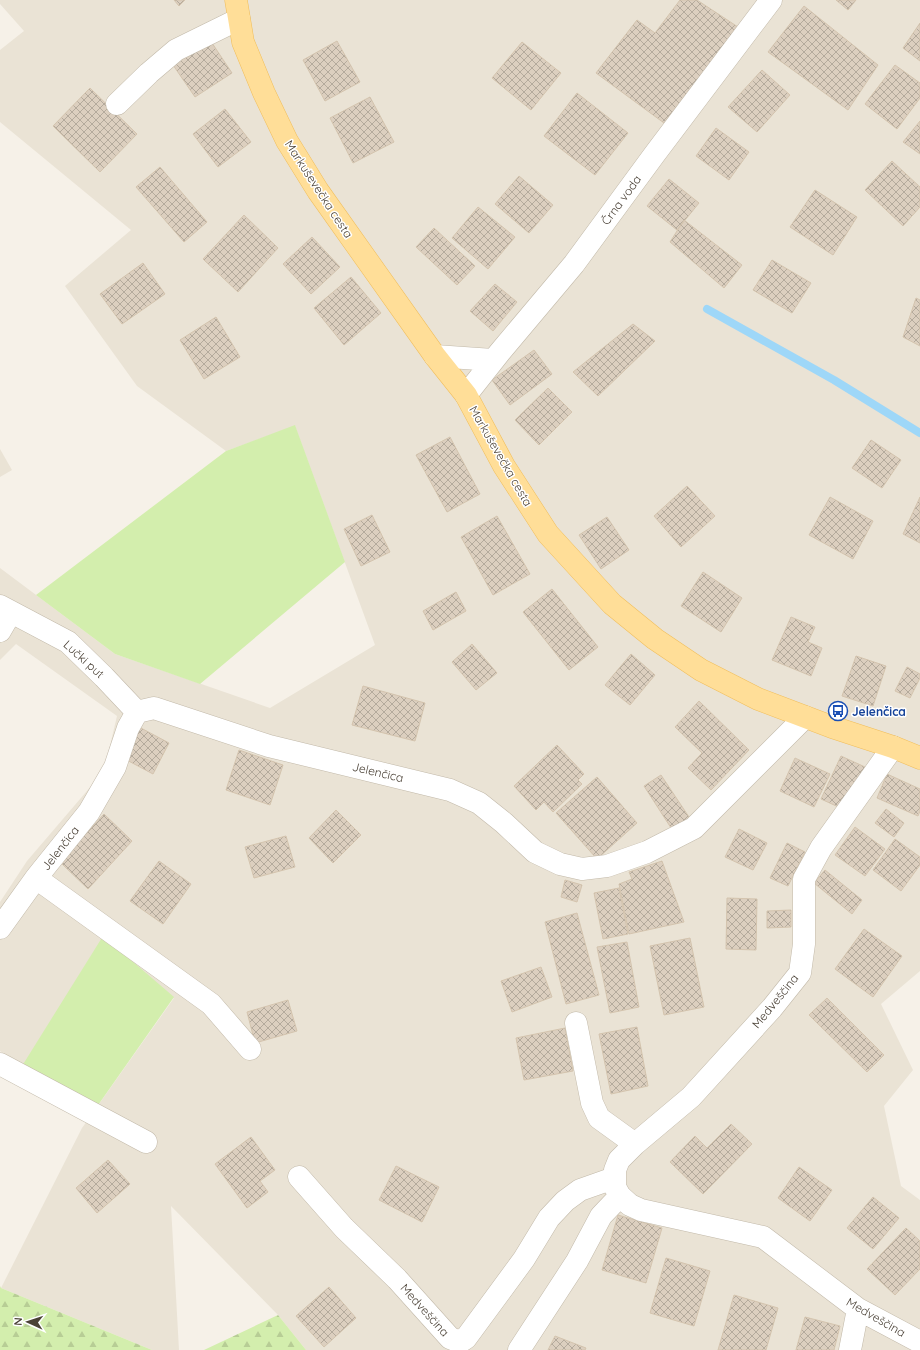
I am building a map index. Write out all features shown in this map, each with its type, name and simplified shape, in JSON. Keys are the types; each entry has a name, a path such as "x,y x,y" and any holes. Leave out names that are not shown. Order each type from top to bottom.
{"main road":[{"name":"Markuševečka cesta","path":"238,9 243,42 286,141 318,191 435,356 466,396 504,466 548,534 612,604 655,639 701,670 758,699 920,758"}],"street":[{"name":"Črna voda","path":"466,396 493,360 574,264 657,150 771,0"},
{"path":"117,104 149,73 176,50 238,9"},
{"path":"435,356 493,360"},
{"path":"0,631 6,609"},
{"name":"Lučki put","path":"6,609 68,642 104,676 137,712"},
{"name":"Jelenčica","path":"0,928 36,878 88,812 115,767 128,728 137,712 154,708 269,746 450,790 479,803 504,823 535,852 560,864 582,869 607,866 648,852 694,828 804,717"},
{"name":"Medveščina","path":"893,747 821,848 804,880 804,944 800,973 772,1008 691,1097 635,1144 619,1160 615,1170 617,1187 630,1205 641,1210 763,1237 858,1309 920,1342"},
{"path":"36,878 211,1004 250,1049"},
{"path":"576,1023 592,1103 599,1118 635,1144"},
{"path":"0,1064 146,1142"},
{"name":"Medveščina","path":"299,1177 344,1228 397,1279 450,1338 460,1342 466,1338 524,1258 549,1218 565,1201 580,1190 617,1187"},
{"name":"Medveščina","path":"519,1350 577,1261 617,1187"},
{"path":"850,1350 858,1309"}],"shaded area":[{"path":"0,0 920,0 920,971 881,1004 913,1070 884,1106 901,1186 920,1200 920,1350 306,1350 278,1315 171,1206 179,1350 152,1350 1,1288 82,1128 174,998 22,1066 0,1051 0,902 27,861 104,771 117,716 16,644 0,660 0,568 115,654 270,708 375,645 295,426 226,451 137,386 65,286 131,230 0,122 0,50 24,31 0,4"},
{"path":"0,449 12,470 0,477"}],"green space":[{"path":"295,425 345,562 200,684 115,654 36,595 226,451"},
{"path":"103,936 174,997 96,1108 22,1066"},
{"path":"0,1286 1,1288 152,1350 0,1350"},
{"path":"278,1315 306,1350 204,1350"}],"building":[{"path":"174,0 185,0 179,6"},
{"path":"680,0 697,0 738,27 664,123 596,73 637,20 655,33"},
{"path":"836,0 856,0 848,10"},
{"path":"804,6 878,65 848,110 768,52"},
{"path":"920,23 920,61 903,48"},
{"path":"210,40 232,73 195,97 173,65"},
{"path":"337,41 360,82 325,101 303,60"},
{"path":"522,42 561,73 531,110 492,78"},
{"path":"895,65 920,83 920,98 897,129 865,104"},
{"path":"762,70 790,95 757,132 728,107"},
{"path":"90,88 137,134 100,172 53,126"},
{"path":"577,93 628,133 595,175 544,136"},
{"path":"370,97 394,142 353,163 330,118"},
{"path":"225,109 251,142 218,167 193,134"},
{"path":"920,121 920,154 903,142"},
{"path":"716,128 749,152 729,180 696,156"},
{"path":"892,161 920,187 920,207 903,226 865,190"},
{"path":"160,167 207,222 184,242 136,187"},
{"path":"519,176 553,205 529,233 495,204"},
{"path":"669,179 699,203 677,230 647,206"},
{"path":"815,190 857,217 833,255 790,227"},
{"path":"478,207 515,237 488,269 452,238"},
{"path":"244,215 278,248 238,292 203,259"},
{"path":"684,220 742,265 724,288 670,242"},
{"path":"434,228 475,266 457,285 416,247"},
{"path":"312,237 340,267 311,294 283,264"},
{"path":"772,260 811,283 792,313 753,290"},
{"path":"143,263 165,294 122,324 100,294"},
{"path":"351,277 381,313 344,345 314,308"},
{"path":"495,284 517,302 493,331 470,311"},
{"path":"916,298 920,300 920,346 903,337"},
{"path":"216,317 240,357 204,379 180,340"},
{"path":"633,324 655,341 598,396 573,372"},
{"path":"534,350 552,374 510,405 492,380"},
{"path":"548,388 572,412 539,445 515,420"},
{"path":"450,437 480,494 447,512 416,455"},
{"path":"871,440 901,460 882,488 852,468"},
{"path":"687,486 715,516 681,547 654,516"},
{"path":"830,497 873,521 853,559 809,535"},
{"path":"920,497 920,543 903,534"},
{"path":"372,515 390,552 361,566 344,529"},
{"path":"497,516 530,574 493,595 461,537"},
{"path":"607,517 629,550 601,569 579,535"},
{"path":"703,572 742,598 721,632 681,606"},
{"path":"552,589 598,647 569,670 523,612"},
{"path":"456,592 466,611 433,630 423,611"},
{"path":"791,617 815,627 808,642 822,648 811,676 772,660"},
{"path":"472,644 497,673 476,690 452,662"},
{"path":"631,654 655,675 630,705 605,685"},
{"path":"856,656 886,666 873,706 842,696"},
{"path":"907,667 920,674 920,678 910,698 895,691"},
{"path":"363,686 425,703 415,741 352,725"},
{"path":"699,701 749,750 711,790 688,768 702,753 675,727"},
{"path":"139,727 169,743 153,774 123,758"},
{"path":"557,745 584,774 578,780 582,784 553,812 544,802 536,810 514,786"},
{"path":"239,750 283,765 270,805 226,790"},
{"path":"841,756 865,767 845,810 821,799"},
{"path":"795,758 830,774 814,807 780,791"},
{"path":"887,774 920,789 920,811 918,816 877,798"},
{"path":"661,775 691,820 673,831 644,786"},
{"path":"597,777 637,823 597,859 556,813"},
{"path":"886,809 904,823 894,837 875,823"},
{"path":"336,810 361,835 333,863 309,838"},
{"path":"104,814 132,841 88,889 60,862"},
{"path":"855,827 885,849 865,876 835,855"},
{"path":"739,829 767,843 753,870 725,857"},
{"path":"286,836 295,867 254,878 245,847"},
{"path":"895,839 920,857 920,865 901,891 873,870"},
{"path":"787,843 805,852 788,886 770,878"},
{"path":"159,861 191,884 163,924 130,901"},
{"path":"662,861 684,922 629,934 619,884 632,879 629,872"},
{"path":"825,870 862,900 852,914 814,883"},
{"path":"565,880 582,885 577,902 561,897"},
{"path":"619,888 628,934 603,939 594,893"},
{"path":"727,898 757,899 756,950 726,949"},
{"path":"791,910 791,927 767,928 767,911"},
{"path":"577,913 599,995 566,1004 545,922"},
{"path":"864,929 902,956 873,997 835,969"},
{"path":"690,938 704,1007 664,1015 650,946"},
{"path":"627,942 639,1007 610,1013 597,947"},
{"path":"541,967 552,997 512,1012 501,981"},
{"path":"827,998 884,1055 867,1072 809,1015"},
{"path":"288,1000 297,1031 255,1043 247,1012"},
{"path":"637,1027 648,1086 611,1094 599,1034"},
{"path":"565,1028 573,1071 524,1080 516,1038"},
{"path":"731,1124 752,1144 703,1194 670,1162 695,1136 707,1148"},
{"path":"251,1137 275,1170 260,1181 268,1192 247,1208 215,1164"},
{"path":"108,1160 130,1184 97,1213 76,1188"},
{"path":"396,1166 439,1187 422,1222 379,1200"},
{"path":"799,1167 832,1190 810,1221 778,1198"},
{"path":"873,1197 899,1218 873,1249 847,1228"},
{"path":"618,1215 662,1228 646,1283 602,1270"},
{"path":"906,1228 920,1241 920,1269 895,1295 867,1269"},
{"path":"666,1258 710,1271 694,1326 650,1313"},
{"path":"329,1287 356,1318 324,1347 296,1316"},
{"path":"734,1295 778,1308 766,1350 718,1350"},
{"path":"805,1317 840,1326 834,1350 796,1350"},
{"path":"555,1336 586,1348 585,1350 548,1350"}],"waterway":[{"path":"707,309 834,380 920,433"}],"place":[{"name":"Jelenčica","path":"838,711"}]}
